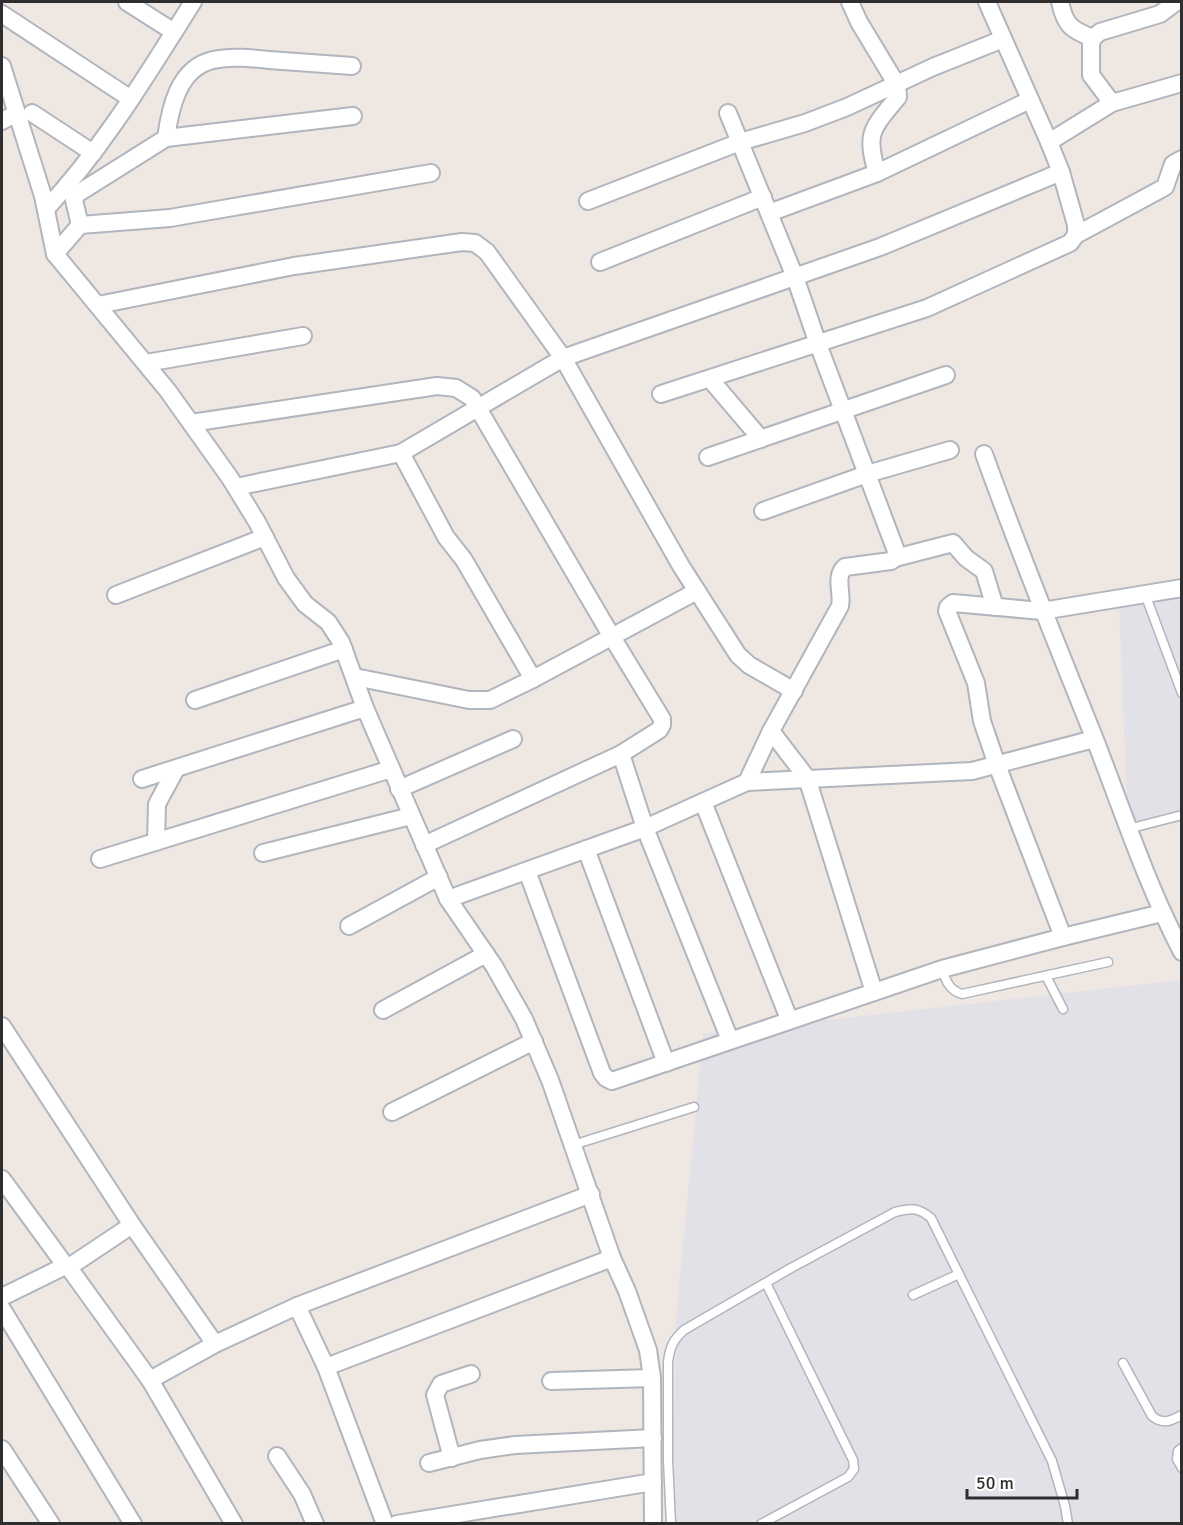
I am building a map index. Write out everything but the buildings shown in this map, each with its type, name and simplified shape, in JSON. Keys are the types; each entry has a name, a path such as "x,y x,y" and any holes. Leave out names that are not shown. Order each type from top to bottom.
{"street":[{"path":"127,2 174,32"},
{"path":"46,209 73,180 93,153 131,99 193,2"},
{"path":"850,2 859,22 897,85 898,97 877,123 871,135 871,151 877,173"},
{"path":"987,2 1061,172 1076,225 1076,235"},
{"path":"1060,2 1063,16 1069,26 1093,38"},
{"path":"1112,103 1091,75 1090,43 1093,38 1100,32 1160,14 1176,2"},
{"path":"2,14 131,99"},
{"path":"588,201 740,142 837,111 933,67 1003,39"},
{"path":"166,138 170,109 177,92 197,68 211,60 233,57 352,66"},
{"path":"2,66 24,113 55,254 146,363 192,423 236,487 286,578 305,604 328,622 344,649 364,708 448,899 486,954 524,1019 534,1041 591,1194 612,1258 627,1291 648,1350 652,1378 653,1524"},
{"path":"1049,142 1112,103 1182,83"},
{"path":"600,262 766,205 877,173 1030,100"},
{"path":"24,113 93,153"},
{"path":"2,121 24,113"},
{"path":"728,113 795,277 896,550 895,558"},
{"path":"80,225 74,200 77,194 166,138 353,116"},
{"path":"661,394 927,308 1070,243 1076,235 1165,187 1173,165 1182,159"},
{"path":"236,487 401,453 563,358 880,247 1061,172"},
{"path":"55,254 80,225 170,218 431,173"},
{"path":"98,305 294,266 462,242 475,243 487,252 563,358 697,591 738,655 749,665 794,691"},
{"path":"146,363 303,336"},
{"path":"708,457 946,375"},
{"path":"710,379 760,439"},
{"path":"192,423 437,386 456,388 472,398 662,719 659,730 621,754 424,845"},
{"path":"763,511 867,474 950,450"},
{"path":"401,453 446,537 464,560 533,680"},
{"path":"984,454 1042,611 1128,829 1162,914 1182,952"},
{"path":"116,595 265,537"},
{"path":"747,782 771,731 840,606 842,598 839,580 841,571 845,567 891,561 953,543 966,558 984,571 995,607"},
{"path":"1063,937 997,765 982,721 976,683 948,607 953,603 1042,611 1182,588"},
{"path":"355,677 481,701 490,700 533,680 697,591"},
{"path":"195,700 344,649"},
{"path":"142,779 364,708"},
{"path":"771,731 807,778 874,992"},
{"path":"399,789 513,739"},
{"path":"448,899 645,828 747,782 972,771 1094,739"},
{"path":"621,754 645,828 730,1040"},
{"path":"156,842 157,804 176,769"},
{"path":"100,859 391,769"},
{"path":"703,802 789,1019"},
{"path":"263,854 411,816"},
{"path":"586,849 666,1063"},
{"path":"527,871 602,1073 612,1081 789,1019 942,969 1162,914"},
{"path":"349,926 439,877"},
{"path":"383,1011 486,954"},
{"path":"2,1026 132,1225 214,1344"},
{"path":"392,1112 534,1041"},
{"path":"2,1179 150,1380 234,1524"},
{"path":"150,1380 214,1344 297,1306 591,1194"},
{"path":"2,1297 67,1266 132,1225"},
{"path":"326,1367 612,1258"},
{"path":"297,1306 326,1367 385,1524"},
{"path":"2,1309 133,1524"},
{"path":"452,1458 435,1395 441,1384 471,1374"},
{"path":"551,1381 652,1378"},
{"path":"429,1463 480,1450 515,1445 653,1437"},
{"path":"2,1452 47,1522"},
{"path":"277,1456 302,1494 315,1524"},
{"path":"397,1524 653,1482"}],"lane":[{"path":"1145,594 1182,693"},
{"path":"1128,829 1182,815"},
{"path":"942,969 954,992 962,994 1108,962"},
{"path":"1046,975 1063,1009"},
{"path":"573,1145 694,1107"},
{"path":"671,1524 668,1460 670,1346 684,1330 766,1283 896,1212 913,1208 923,1211 931,1218 1052,1461 1068,1524"},
{"path":"913,1295 958,1274"},
{"path":"761,1524 848,1477 854,1469 853,1460 766,1283"},
{"path":"1122,1363 1152,1416 1159,1421 1167,1422 1182,1415"},
{"path":"1182,1448 1178,1451 1177,1459 1182,1468"}],"shaded area":[{"path":"1181,589 1181,822 1128,831 1119,599"},
{"path":"1181,980 1181,1523 673,1524 676,1320 703,1034"}]}
